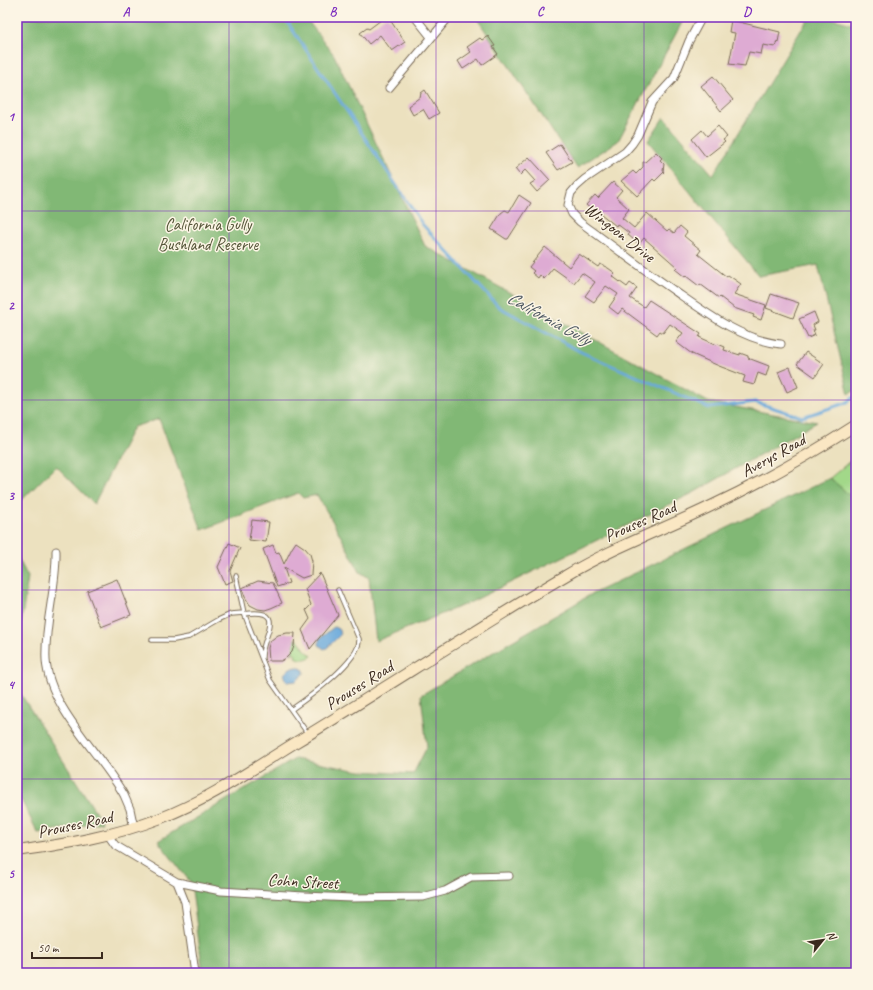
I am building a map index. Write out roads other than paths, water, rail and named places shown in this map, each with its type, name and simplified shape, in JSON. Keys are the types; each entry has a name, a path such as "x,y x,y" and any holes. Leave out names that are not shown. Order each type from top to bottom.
{"street":[{"path":"415,17 431,37"},
{"path":"389,88 449,17"},
{"name":"Wingoon Drive","path":"702,17 689,41 674,78 652,102 632,144 621,156 577,186 569,196 568,205 572,214 580,222 647,272 710,316 759,340 781,344"},
{"name":"Averys Road","path":"704,510 816,450 856,424"},
{"name":"Prouses Road","path":"17,851 61,845 108,835 134,828 192,804 309,735 566,575 612,551 704,510"},
{"path":"56,551 56,572 46,648 50,682 68,716 124,795 130,809 134,828"},
{"name":"Cohn Street","path":"108,835 115,845 177,882 221,891 352,898 423,897 445,890 471,877 509,876"},
{"path":"177,882 185,902 195,973"}],"lane":[{"path":"236,576 244,613 270,680 309,735"},
{"path":"292,709 329,681 358,646 359,639 338,590"},
{"path":"152,640 174,640 190,637 218,620 232,614 263,614 268,616 271,627 262,649 262,660"}],"water":[{"path":"334,627 338,629 341,634 327,648 324,649 319,645 319,639"},
{"path":"298,667 304,670 304,674 296,681 287,682 284,674 290,668"}],"waterway":[{"name":"California Gully","path":"284,17 423,225 499,307 581,352 709,408 755,402 802,417 846,403 856,396"}],"park label":[{"name":"California Gully Bushland Reserve","path":"208,234"}]}
